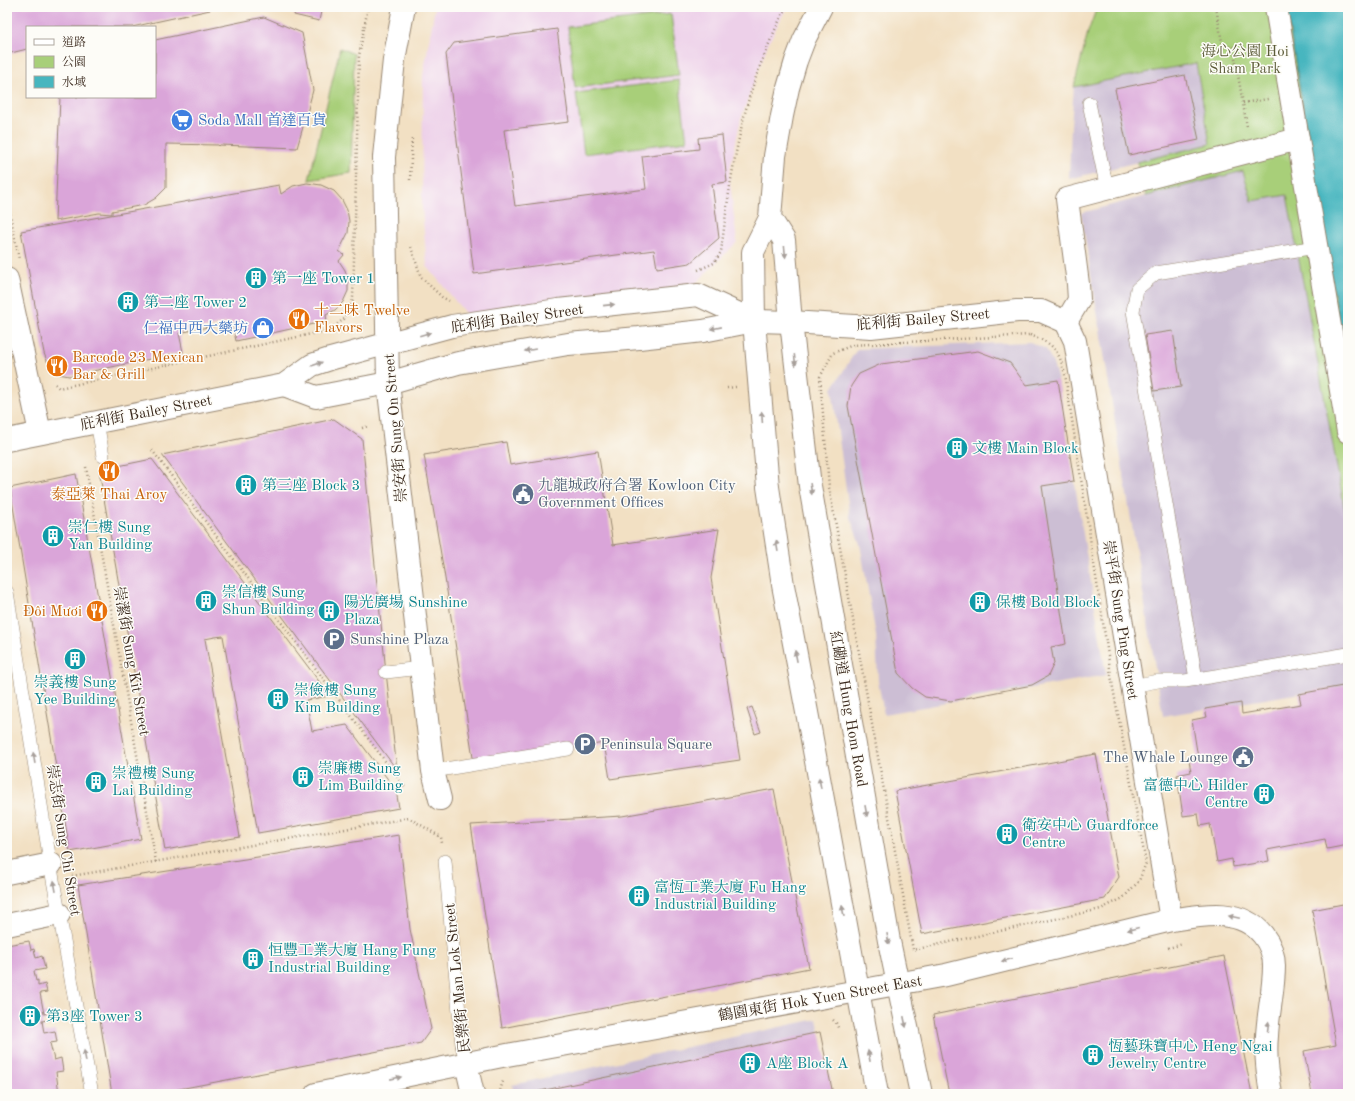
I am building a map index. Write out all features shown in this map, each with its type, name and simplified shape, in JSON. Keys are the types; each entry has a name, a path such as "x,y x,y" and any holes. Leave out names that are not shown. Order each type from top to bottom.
{"street":[{"name":"崇安街 Sung On Street","path":"404,7 394,60 384,157 388,383 432,771 440,799"},
{"path":"821,7 804,40 788,88 775,156 770,218 753,252 754,321 768,486 781,577 877,1094"},
{"path":"1276,7 1348,432"},
{"path":"1066,322 1079,300 1067,199 1298,139"},
{"name":"紅磡道 Hung Hom Road","path":"770,218 784,240 791,322 810,486 897,984 921,1094"},
{"path":"7,279 40,433"},
{"name":"庇利街 Bailey Street","path":"7,440 284,385 312,364 452,326 558,310 698,295 754,321"},
{"name":"庇利街 Bailey Street","path":"284,385 316,397 388,383 458,363 568,344 703,331 754,321 871,327 1017,311 1041,311 1066,322"},
{"name":"崇平街 Sung Ping Street","path":"1066,322 1075,341 1171,920"},
{"path":"7,873 51,864"},
{"path":"7,925 60,914"},
{"name":"鶴園東街 Hok Yuen Street East","path":"316,1094 515,1054 946,975 1171,920 1210,915 1238,917 1247,921 1257,928 1265,938 1272,952 1274,964 1266,1037 1266,1056 1271,1094"},
{"name":"民樂街 Man Lok Street","path":"466,1064 473,1094"}],"lane":[{"path":"1089,103 1107,189"},
{"path":"1196,679 1133,311 1137,289 1156,273 1316,247"},
{"path":"97,422 103,456"},
{"name":"崇志街 Sung Chi Street","path":"7,592 51,864 92,1094"},
{"path":"1132,686 1158,681 1185,681 1348,654"},
{"path":"386,672 421,668"},
{"path":"432,771 568,749"},
{"name":"民樂街 Man Lok Street","path":"445,861 462,1044 466,1064"}],"path":[{"path":"59,388 330,330 344,319 353,300 359,56 368,7"},
{"path":"694,272 714,262 721,252 732,175 747,106 766,51 786,7"},
{"path":"1216,7 1223,48 1233,46 1251,151"},
{"path":"410,184 412,131"},
{"path":"411,241 411,248 421,277 436,290"},
{"path":"1030,335 1048,342 1060,356 1065,374 1113,688 1146,863 1138,881 1123,898 1101,909 914,950 829,487 820,377 833,353 853,345 1030,335"},
{"path":"152,450 406,789"},
{"name":"崇潔街 Sung Kit Street","path":"86,465 156,862"},
{"path":"68,877 409,818 441,837"},
{"path":"1166,948 1189,943"}],"shaded area":[{"path":"435,7 787,7 768,44 741,118 729,174 737,242 692,287 469,318 427,266 422,208 423,76"},
{"path":"1196,63 1211,144 1069,179 1074,87"},
{"path":"1311,156 1348,376 1348,685 1163,716 1081,213 1243,171"},
{"path":"1030,342 1046,349 1058,380 1106,675 884,714 878,681 876,636 860,544 850,517 832,389 857,349"},
{"name":"A座 Block A","path":"817,1019 833,1094 514,1094 512,1085"}],"green space":[{"name":"海心公園 Hoi Sham Park","path":"1097,7 1286,7 1348,376 1348,527 1287,195 1252,201 1243,171 1146,196 1137,162 1210,144 1196,63 1074,87 1088,32"},
{"path":"671,14 679,75 575,88 568,27"},
{"path":"340,48 354,54 351,173 309,180"},
{"path":"679,80 687,141 584,154 576,93"}],"water":[{"path":"1286,7 1348,7 1348,376"}],"building":[{"path":"7,7 209,7 210,10 137,26 26,26 26,49 7,54"},
{"path":"296,7 322,7 319,21 294,15"},
{"name":"Soda Mall 首達百貨","path":"264,17 302,33 313,90 307,113 309,115 305,120 297,148 166,144 166,188 156,198 144,205 112,211 112,214 99,213 55,221 60,98 156,98 156,40"},
{"path":"557,29 569,122 504,130 515,206 646,189 642,156 699,149 698,138 722,135 727,182 712,184 719,238 690,263 657,268 654,250 474,274 446,54 454,43"},
{"path":"1185,75 1199,140 1129,155 1115,89"},
{"path":"307,183 321,185 334,191 342,200 347,210 349,221 348,233 339,251 344,255 339,261 345,270 348,280 348,291 343,302 335,310 326,315 327,321 236,341 232,322 179,333 183,352 69,376 59,374 53,370 44,353 21,231 279,185 281,194 293,186"},
{"path":"1173,331 1181,387 1154,391 1145,335"},
{"path":"978,351 1010,363 1026,385 1058,380 1074,481 1042,486 1066,644 1051,647 1054,663 1048,676 1032,685 951,701 925,697 912,688 898,673 848,406 851,386 859,374 881,364"},
{"name":"陽光廣場 Sunshine Plaza","path":"334,419 362,439 397,770 162,455"},
{"path":"506,442 510,465 598,451 613,545 719,529 711,578 740,760 610,779 604,743 474,764 424,455"},
{"path":"152,459 330,696 306,700 312,731 347,725 396,790 399,808 258,833 223,636 215,637 205,639 240,837 165,850 99,470"},
{"path":"76,474 141,839 70,852 10,488"},
{"name":"富德中心 Hilder Centre","path":"1348,685 1348,845 1327,849 1325,839 1267,850 1269,861 1233,867 1232,859 1217,862 1210,824 1200,826 1198,814 1183,816 1177,775 1191,772 1189,760 1198,758 1192,720 1207,717 1205,709 1241,703 1242,714 1301,704 1299,694"},
{"path":"752,707 761,732 755,734 747,709"},
{"name":"衛安中心 Guardforce Centre","path":"1096,754 1119,877 1105,899 922,934 895,791"},
{"name":"富恆工業大廈 Fu Hang Industrial Building","path":"774,789 809,968 502,1028 471,825 622,816"},
{"name":"恒豐工業大廈 Hang Fung Industrial Building","path":"399,835 410,929 431,1029 421,1043 153,1094 112,1094 78,885"},
{"path":"1348,903 1348,1094 1312,1094 1304,1051 1336,1045 1312,910"},
{"name":"第3座 Tower 3","path":"29,941 31,950 34,949 36,958 42,956 45,969 34,971 36,981 38,980 38,986 45,984 47,992 40,993 44,1014 51,1012 53,1019 42,1021 44,1033 55,1031 57,1042 50,1043 54,1060 61,1058 63,1071 56,1072 59,1093 54,1094 7,1094 7,945"},
{"name":"恆藝珠寶中心 Heng Ngai Jewelry Centre","path":"1224,956 1252,1094 949,1094 933,1015"},
{"name":"A座 Block A","path":"820,1032 833,1094 531,1094 531,1093"}],"place":[{"name":"Soda Mall 首達百貨","path":"182,120"},
{"name":"第一座 Tower 1","path":"256,278"},
{"name":"第二座 Tower 2","path":"128,302"},
{"name":"十二味 Twelve Flavors","path":"299,319"},
{"name":"仁福中西大藥坊","path":"263,328"},
{"name":"Barcode 23 Mexican Bar & Grill","path":"57,366"},
{"name":"文樓 Main Block","path":"957,448"},
{"name":"泰亞萊 Thai Aroy","path":"109,471"},
{"name":"第三座 Block 3","path":"246,485"},
{"name":"九龍城政府合署 Kowloon City Government Offices","path":"523,494"},
{"name":"崇仁樓 Sung Yan Building","path":"53,536"},
{"name":"崇信樓 Sung Shun Building","path":"206,601"},
{"name":"保樓 Bold Block","path":"980,602"},
{"name":"Đôi Mươi","path":"97,611"},
{"name":"陽光廣場 Sunshine Plaza","path":"329,611"},
{"name":"Sunshine Plaza","path":"334,639"},
{"name":"崇義樓 Sung Yee Building","path":"75,659"},
{"name":"崇儉樓 Sung Kim Building","path":"278,699"},
{"name":"Peninsula Square","path":"585,744"},
{"name":"The Whale Lounge","path":"1243,757"},
{"name":"崇廉樓 Sung Lim Building","path":"303,777"},
{"name":"崇禮樓 Sung Lai Building","path":"96,782"},
{"name":"富德中心 Hilder Centre","path":"1264,794"},
{"name":"衛安中心 Guardforce Centre","path":"1007,834"},
{"name":"富恆工業大廈 Fu Hang Industrial Building","path":"639,896"},
{"name":"恒豐工業大廈 Hang Fung Industrial Building","path":"253,959"},
{"name":"第3座 Tower 3","path":"30,1016"},
{"name":"恆藝珠寶中心 Heng Ngai Jewelry Centre","path":"1093,1055"},
{"name":"A座 Block A","path":"750,1063"}]}
